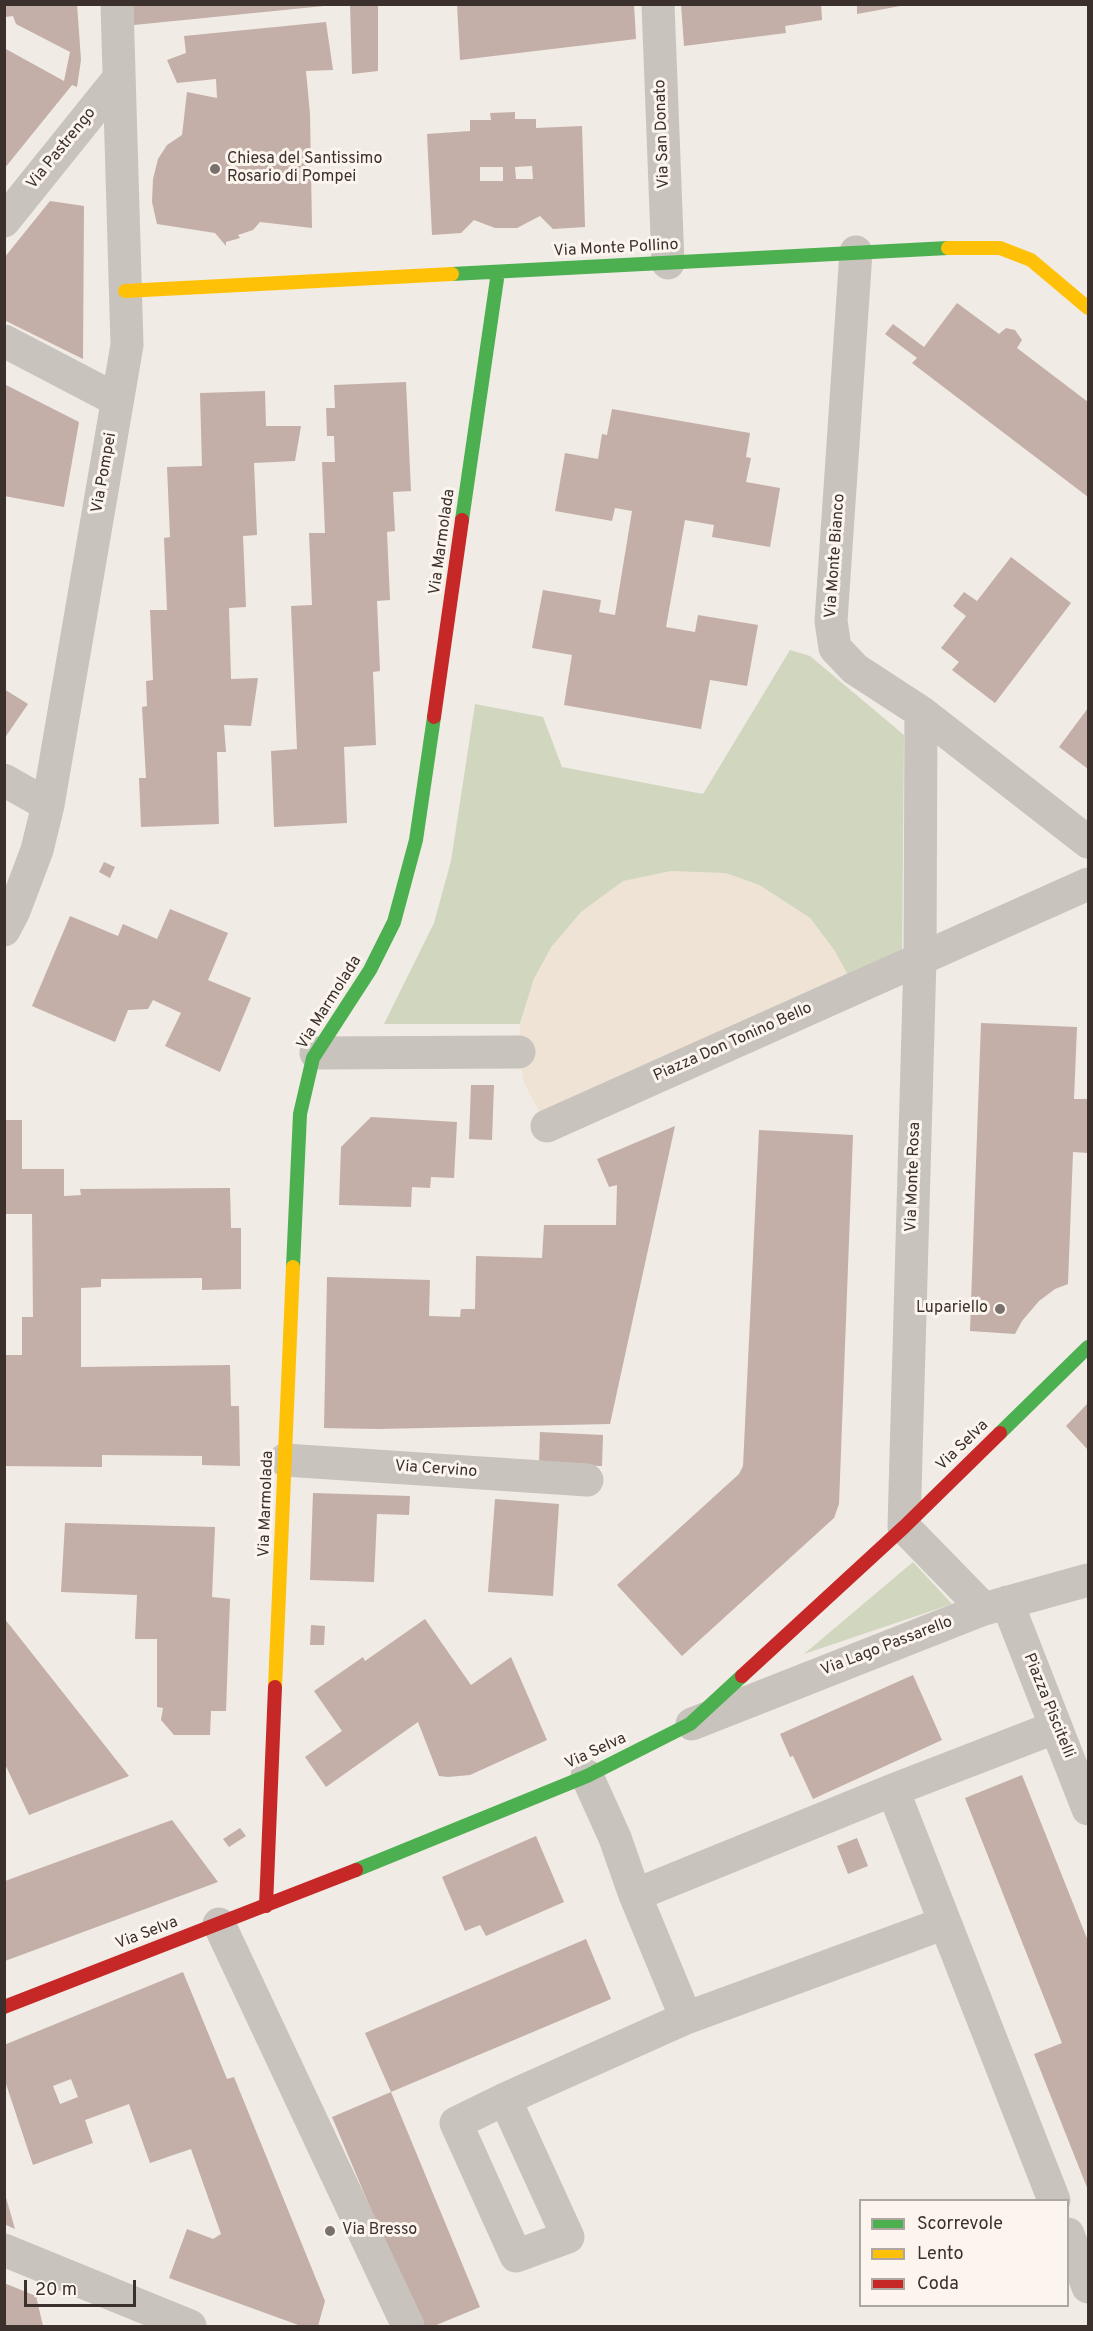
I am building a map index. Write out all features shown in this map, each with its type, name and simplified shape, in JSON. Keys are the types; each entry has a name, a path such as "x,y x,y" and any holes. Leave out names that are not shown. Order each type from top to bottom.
{"street":[{"name":"Via Pompei","path":"8,920 37,850 48,806 127,345 117,4"},
{"name":"Via San Donato","path":"658,4 668,262"},
{"name":"Via Pastrengo","path":"4,221 119,78"},
{"name":"Via Monte Pollino","path":"125,291 966,247 1000,248 1031,260 1089,308"},
{"name":"Via Monte Bianco","path":"856,252 832,609 835,648 855,669 921,712 1089,842"},
{"name":"Via Marmolada","path":"266,1906 300,1114 313,1058 370,970 394,922 416,840 498,272"},
{"path":"4,341 117,400"},
{"name":"Via Monte Rosa","path":"904,1527 920,960 921,712"},
{"path":"4,780 48,806"},
{"name":"Piazza Don Tonino Bello","path":"547,1126 1089,884"},
{"path":"316,1053 519,1052"},
{"name":"Via Selva","path":"4,2007 266,1906 587,1776 690,1724 904,1527 1089,1347"},
{"name":"Via Cervino","path":"285,1460 586,1480"},
{"path":"904,1527 995,1606"},
{"name":"Via Lago Passarello","path":"690,1724 995,1606 1089,1580"},
{"name":"Piazza Piscitelli","path":"995,1606 1056,1727 1089,1809"},
{"path":"635,1895 893,1790 1056,1727"},
{"path":"587,1776 615,1838 635,1895 686,2018"},
{"path":"893,1790 1054,2199"},
{"path":"505,2099 686,2018 945,1923"},
{"path":"219,1924 408,2326"},
{"path":"1069,2237 1089,2287"},
{"path":"4,2250 190,2326"}],"green space":[{"path":"790,650 810,656 904,735 902,967 855,988 834,950 810,918 759,885 725,873 552,946 534,979 520,1024 384,1024 434,923 451,861 475,704 543,717 562,767 703,794"},
{"path":"913,1562 952,1604 804,1654"}],"shaded area":[{"path":"671,871 725,873 759,885 810,918 834,950 855,988 547,1126 524,1083 519,1052 520,1024 534,979 552,946 581,912 623,881"}],"building":[{"path":"4,4 77,4 81,60 77,87 72,85 4,169 4,48 64,81 70,52 16,24 13,16 5,17"},
{"path":"133,4 324,4 324,6 134,25"},
{"path":"350,4 378,4 378,71 352,74"},
{"path":"457,4 634,4 636,39 460,60"},
{"path":"681,4 821,4 822,20 785,26 786,33 684,46"},
{"path":"857,4 906,4 906,5 857,14"},
{"path":"326,22 333,70 306,71 310,114 312,228 260,222 253,230 238,235 240,238 226,242 226,246 215,233 157,224 152,202 153,179 158,159 167,145 182,135 187,92 217,98 216,79 177,83 167,60 186,53 184,36"},
{"path":"515,112 515,119 536,119 536,128 582,126 585,227 553,229 540,216 517,228 495,228 474,220 461,233 432,235 427,134 470,131 470,120 491,120 490,113","holes":["532,166 533,179 516,179 515,167","480,167 503,167 503,181 480,181"]},
{"path":"50,201 84,206 83,359 4,320 4,258"},
{"path":"957,303 999,334 1006,328 1015,330 1022,340 1017,348 1088,402 1088,497 912,363 917,358 885,334 893,324 924,347"},
{"path":"406,382 411,491 393,492 395,531 387,532 390,600 377,601 380,671 373,672 376,745 344,747 347,823 274,827 271,751 297,749 291,606 312,605 309,533 325,533 322,462 335,462 334,436 327,436 326,408 335,408 334,385"},
{"path":"4,384 79,422 64,507 4,496"},
{"path":"265,391 266,426 301,426 295,461 254,463 257,535 243,536 246,607 229,608 231,679 258,678 251,726 224,725 226,752 217,752 219,824 141,827 139,778 146,778 142,707 147,706 146,681 153,680 150,610 167,610 164,538 170,537 167,467 202,466 200,393"},
{"path":"612,409 750,433 746,457 751,458 746,482 780,488 770,547 712,537 714,525 685,520 666,627 695,632 698,615 758,625 747,686 710,680 701,729 564,705 572,655 532,648 543,590 601,600 599,612 615,615 632,511 615,508 612,521 555,511 565,453 598,459 602,434 607,435"},
{"path":"1011,557 1071,603 995,703 952,670 959,662 941,648 966,616 953,606 964,592 977,601"},
{"path":"4,689 28,704 4,739"},
{"path":"1088,708 1088,769 1059,747"},
{"path":"104,862 115,867 110,878 99,872"},
{"path":"170,909 228,933 208,980 251,998 220,1072 165,1046 181,1013 153,1000 148,1009 128,1010 115,1042 32,1006 70,916 118,936 123,924 157,939"},
{"path":"981,1023 1077,1027 1074,1099 1088,1099 1088,1153 1073,1152 1068,1284 1055,1289 1039,1301 1022,1321 1015,1334 970,1331"},
{"path":"471,1085 494,1085 492,1140 469,1139"},
{"path":"371,1117 457,1122 454,1178 431,1177 430,1188 412,1187 411,1207 339,1205 341,1147"},
{"path":"4,1120 22,1120 22,1169 64,1169 64,1196 81,1195 80,1189 230,1188 231,1228 241,1228 241,1289 202,1290 202,1278 101,1279 101,1287 81,1288 81,1367 230,1365 231,1406 239,1406 240,1466 202,1465 202,1456 102,1455 102,1467 4,1466 4,1355 22,1355 22,1317 33,1317 32,1214 4,1214"},
{"path":"675,1126 610,1424 324,1428 327,1277 430,1280 429,1316 460,1317 461,1309 475,1309 476,1256 542,1258 544,1225 616,1225 617,1185 609,1187 597,1159"},
{"path":"759,1130 853,1135 839,1504 834,1518 682,1656 617,1585 739,1474 743,1466"},
{"path":"1088,1403 1088,1450 1066,1426"},
{"path":"540,1432 603,1435 602,1466 539,1464"},
{"path":"313,1493 410,1496 409,1515 377,1514 374,1582 310,1580"},
{"path":"495,1499 559,1504 553,1596 488,1592"},
{"path":"65,1523 215,1527 212,1597 230,1599 226,1711 211,1711 210,1735 174,1735 161,1720 163,1708 157,1707 157,1639 135,1639 137,1595 61,1592"},
{"path":"4,1618 129,1776 29,1815 4,1762"},
{"path":"425,1619 471,1685 511,1657 547,1740 470,1775 439,1776 418,1722 326,1787 305,1757 342,1731 314,1691 363,1657 365,1661"},
{"path":"311,1625 325,1626 324,1645 310,1645"},
{"path":"913,1675 942,1740 813,1799 780,1734"},
{"path":"1022,1775 1088,1941 1088,2190 1034,2054 1062,2043 965,1798"},
{"path":"172,1820 218,1882 5,1961 5,1881"},
{"path":"240,1828 246,1836 229,1847 223,1839"},
{"path":"536,1836 564,1902 486,1936 480,1925 465,1931 442,1877"},
{"path":"857,1838 868,1866 848,1874 837,1846"},
{"path":"586,1939 611,1999 391,2092 365,2033"},
{"path":"183,1972 227,2079 234,2077 325,2301 318,2326 301,2326 169,2278 187,2229 213,2239 221,2234 191,2149 150,2163 129,2104 85,2120 93,2143 33,2165 4,2078 4,2045","holes":["71,2079 78,2097 60,2104 53,2086"]},
{"path":"391,2092 480,2307 434,2326 420,2326 332,2117"},
{"path":"5,2194 15,2229 4,2224"},
{"path":"4,2283 36,2296 43,2326 4,2326"}],"traffic: fast":[{"path":"452,274 948,248"},
{"path":"462,520 498,272"},
{"path":"293,1267 300,1114 313,1058 370,970 394,922 416,840 434,717"},
{"path":"1000,1433 1088,1347"},
{"path":"356,1870 587,1776 690,1724 742,1676"}],"traffic: slow":[{"path":"948,248 1000,248 1031,260 1088,308"},
{"path":"125,291 452,274"},
{"path":"275,1687 293,1267"}],"traffic: jam":[{"path":"434,717 462,520"},
{"path":"742,1676 904,1527 1000,1433"},
{"path":"266,1906 275,1687"},
{"path":"4,2007 356,1870"}],"place":[{"name":"Chiesa del Santissimo Rosario di Pompei","path":"215,169"},
{"name":"Lupariello","path":"1000,1309"},
{"name":"Via Bresso","path":"330,2231"}]}
